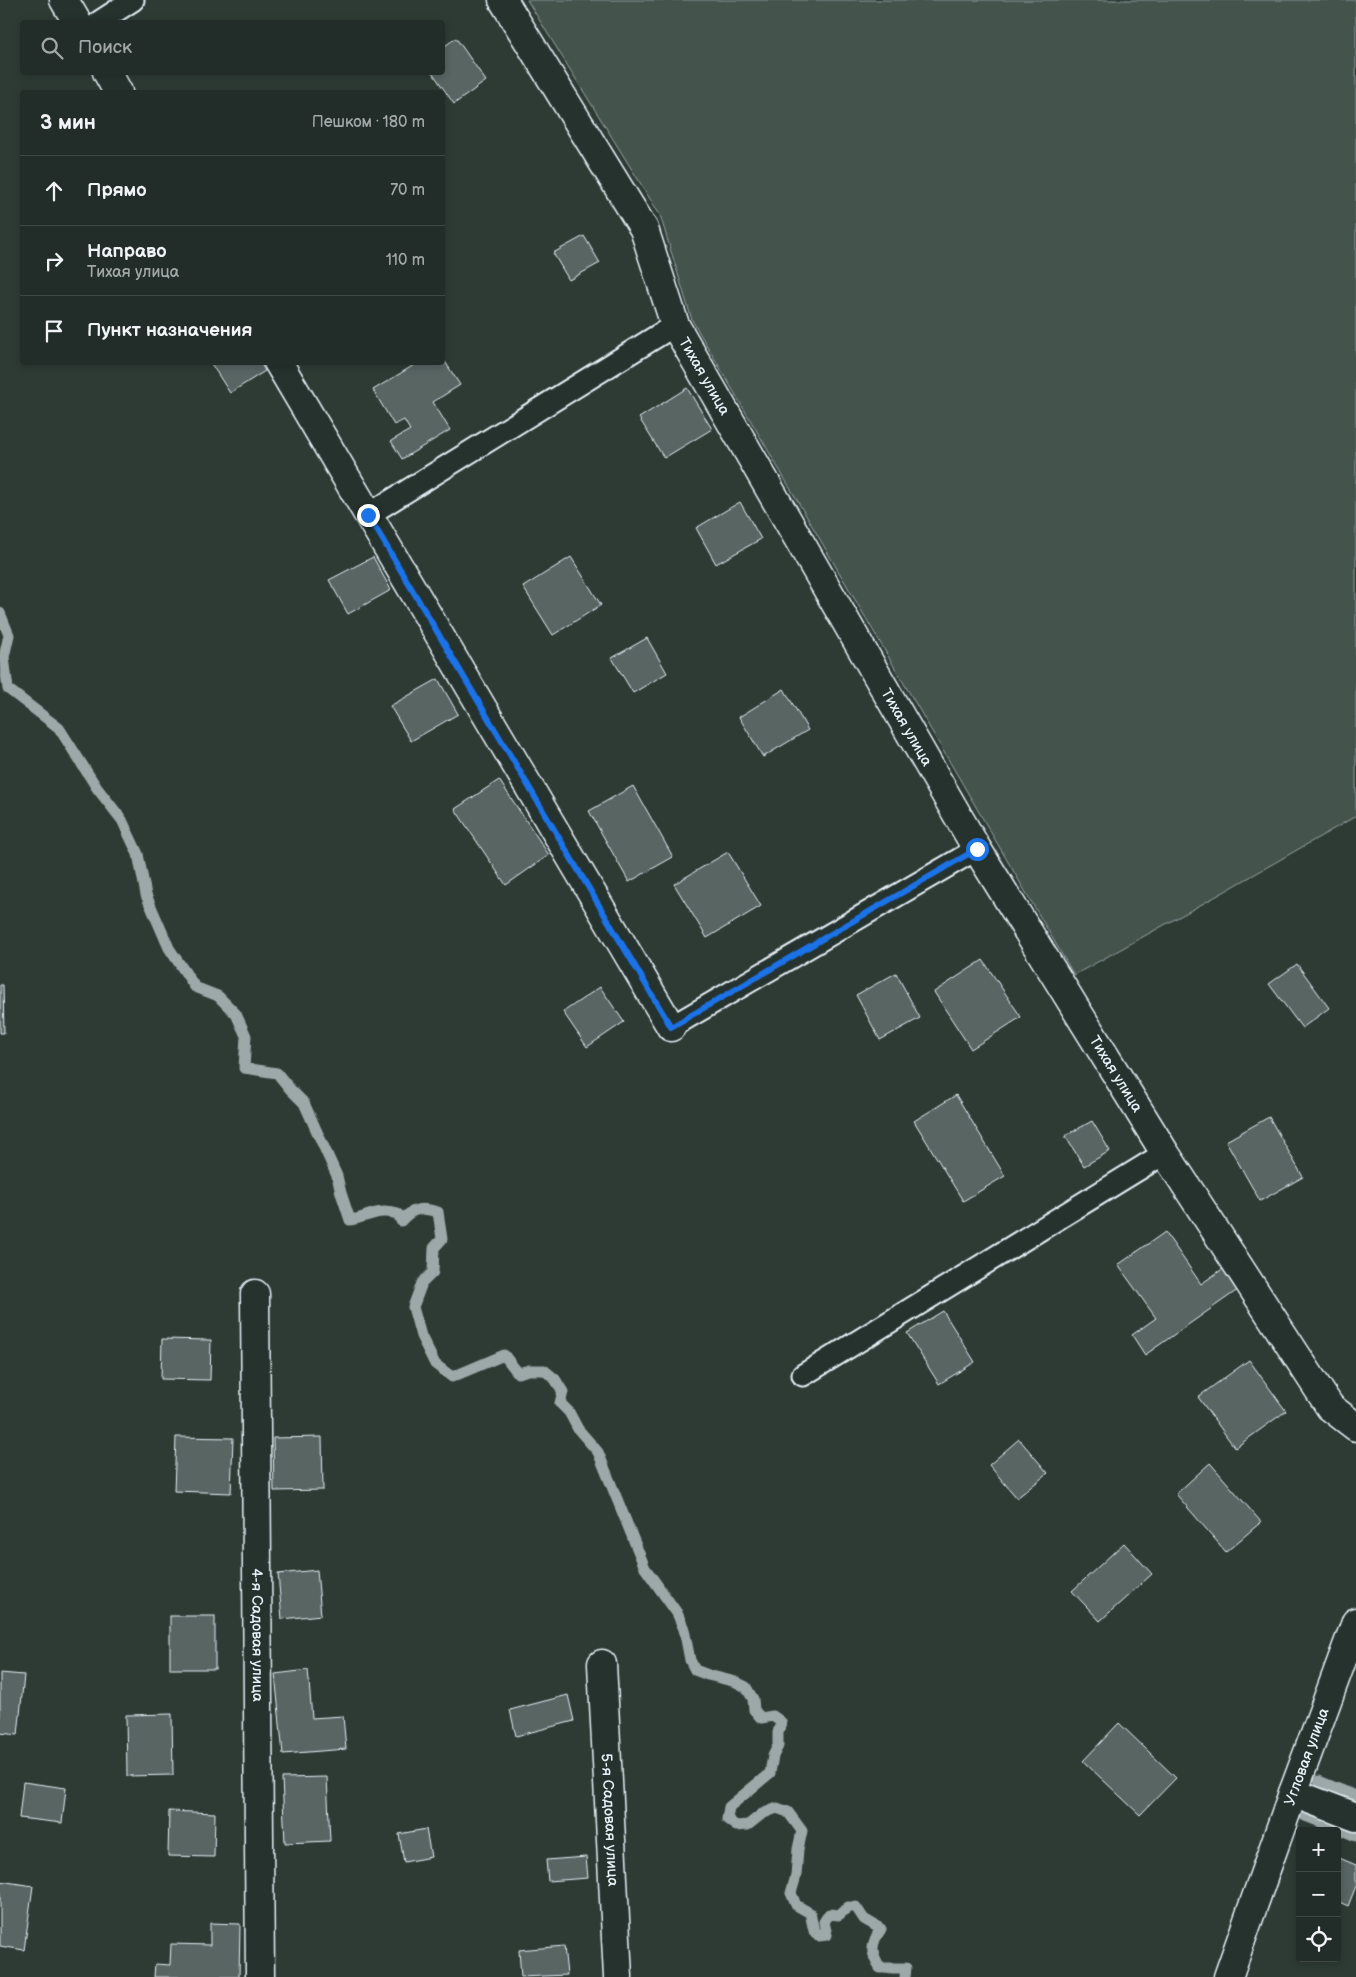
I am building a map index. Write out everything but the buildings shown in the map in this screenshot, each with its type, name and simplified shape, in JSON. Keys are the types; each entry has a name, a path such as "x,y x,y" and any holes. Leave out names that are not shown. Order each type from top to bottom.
{"street":[{"path":"64,0 76,20"},
{"name":"Тихая улица","path":"503,0 644,229 675,325 977,849 1165,1153 1330,1407 1356,1427"},
{"path":"109,75 117,90"},
{"path":"280,365 671,1027"},
{"name":"4-я Садовая улица","path":"255,1294 260,1977"},
{"name":"Угловая улица","path":"1228,1977 1292,1793 1356,1622"},
{"name":"5-я Садовая улица","path":"602,1664 618,1977"},
{"path":"1292,1793 1356,1817"}],"lane":[{"path":"102,20 133,0"},
{"path":"368,515 675,325"},
{"path":"671,1027 977,849"},
{"path":"803,1375 1165,1153"}],"shaded area":[{"path":"527,0 1356,0 1356,816 1074,975 692,320 660,215"}],"waterway":[{"path":"0,613 9,635 4,657 8,689 59,728 97,788 122,820 138,854 146,895 169,948 195,987 218,996 236,1014 246,1036 244,1068 277,1073 304,1103 337,1176 350,1220 390,1212 398,1214 401,1221 413,1211 427,1209 438,1212 442,1239 434,1248 433,1272 422,1283 413,1307 421,1336 435,1364 452,1377 504,1355 518,1373 529,1370 544,1370 555,1379 563,1392 560,1403 569,1412 578,1429 598,1452 645,1568 677,1613 684,1629 690,1660 695,1670 736,1682 746,1687 753,1699 754,1710 761,1718 773,1716 781,1722 778,1733 778,1746 773,1756 770,1773 729,1807 727,1819 736,1826 748,1825 762,1814 777,1808 788,1812 802,1831 798,1849 796,1876 791,1893 796,1905 810,1913 814,1931 819,1936 827,1935 824,1922 829,1914 839,1915 848,1907 856,1907 864,1919 881,1929 875,1939 873,1948 873,1953 880,1968 906,1968 905,1977"},
{"path":"1319,1781 1356,1796"},
{"path":"1305,1816 1356,1836"}],"route":[{"path":"368,515 671,1027 977,849"}]}
